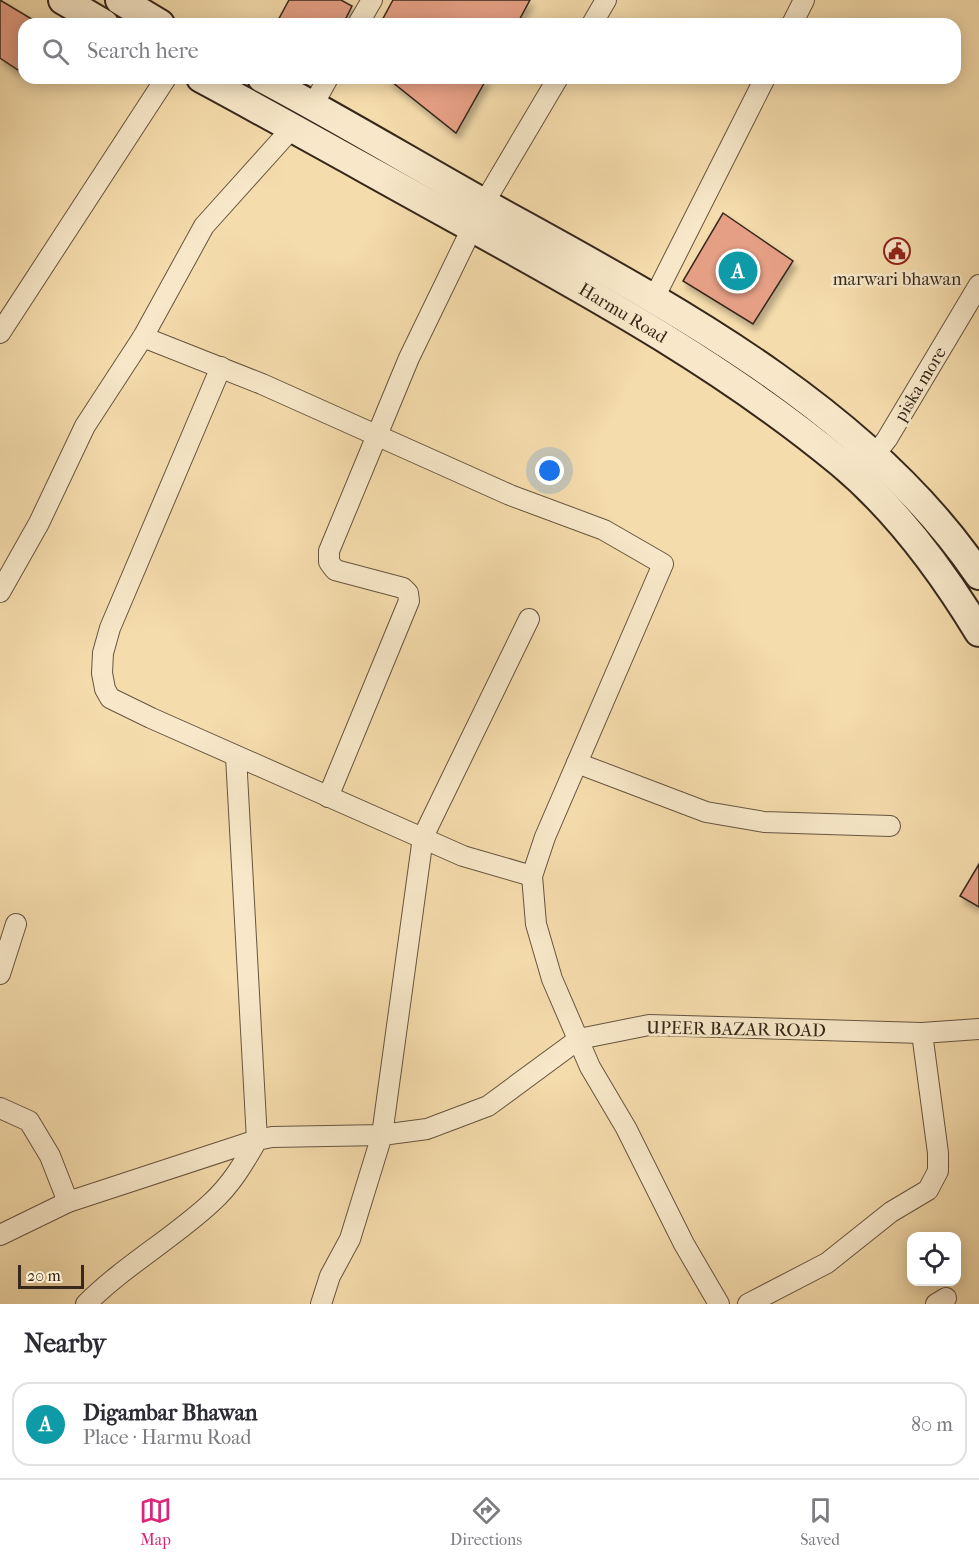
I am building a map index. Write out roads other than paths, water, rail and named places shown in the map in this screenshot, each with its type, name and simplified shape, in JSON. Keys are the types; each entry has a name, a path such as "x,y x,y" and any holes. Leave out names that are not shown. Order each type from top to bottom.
{"main road":[{"path":"63,0 94,18"},
{"name":"Harmu Road","path":"212,84 293,127 653,300 739,353 834,421 875,456 955,540 979,575"},
{"name":"Harmu Road","path":"273,84 313,105 657,332 807,437 856,479 900,522 963,606 979,632"}],"street":[{"path":"362,18 372,0"},
{"path":"596,18 606,0"},
{"path":"795,18 804,0"},
{"path":"0,333 162,84"},
{"path":"313,105 325,84"},
{"path":"328,797 409,601 408,594 403,588 335,570 329,562 329,551 409,358 478,215 554,84"},
{"path":"653,300 762,84"},
{"path":"0,592 39,523 85,426 143,337 204,226 293,127"},
{"name":"piska more","path":"856,479 887,440 979,285"},
{"path":"143,337 221,367 510,495 604,530 663,564 545,837 532,876 536,924 552,979 590,1067 627,1128 684,1244 719,1304"},
{"path":"221,367 110,628 103,653 102,673 105,689 110,698 328,797 464,855 532,876"},
{"path":"321,1304 330,1276 350,1239 382,1135 423,837 530,619"},
{"path":"86,1304 105,1285 212,1203 238,1173 257,1140 236,756"},
{"path":"577,763 706,812 764,822 890,826"},
{"path":"0,974 16,924"},
{"name":"UPEER BAZAR ROAD","path":"0,1234 68,1202 257,1140 272,1137 382,1135 427,1129 488,1106 579,1039 649,1025 922,1033 979,1029"},
{"path":"748,1304 827,1263 891,1212 928,1190 935,1181 938,1171 938,1154 922,1033"},
{"path":"0,1108 29,1121 50,1156 68,1202"}],"place":[{"name":"marwari bhawan","path":"897,251"},
{"name":"Digambar Bhawan","path":"738,271"}]}
